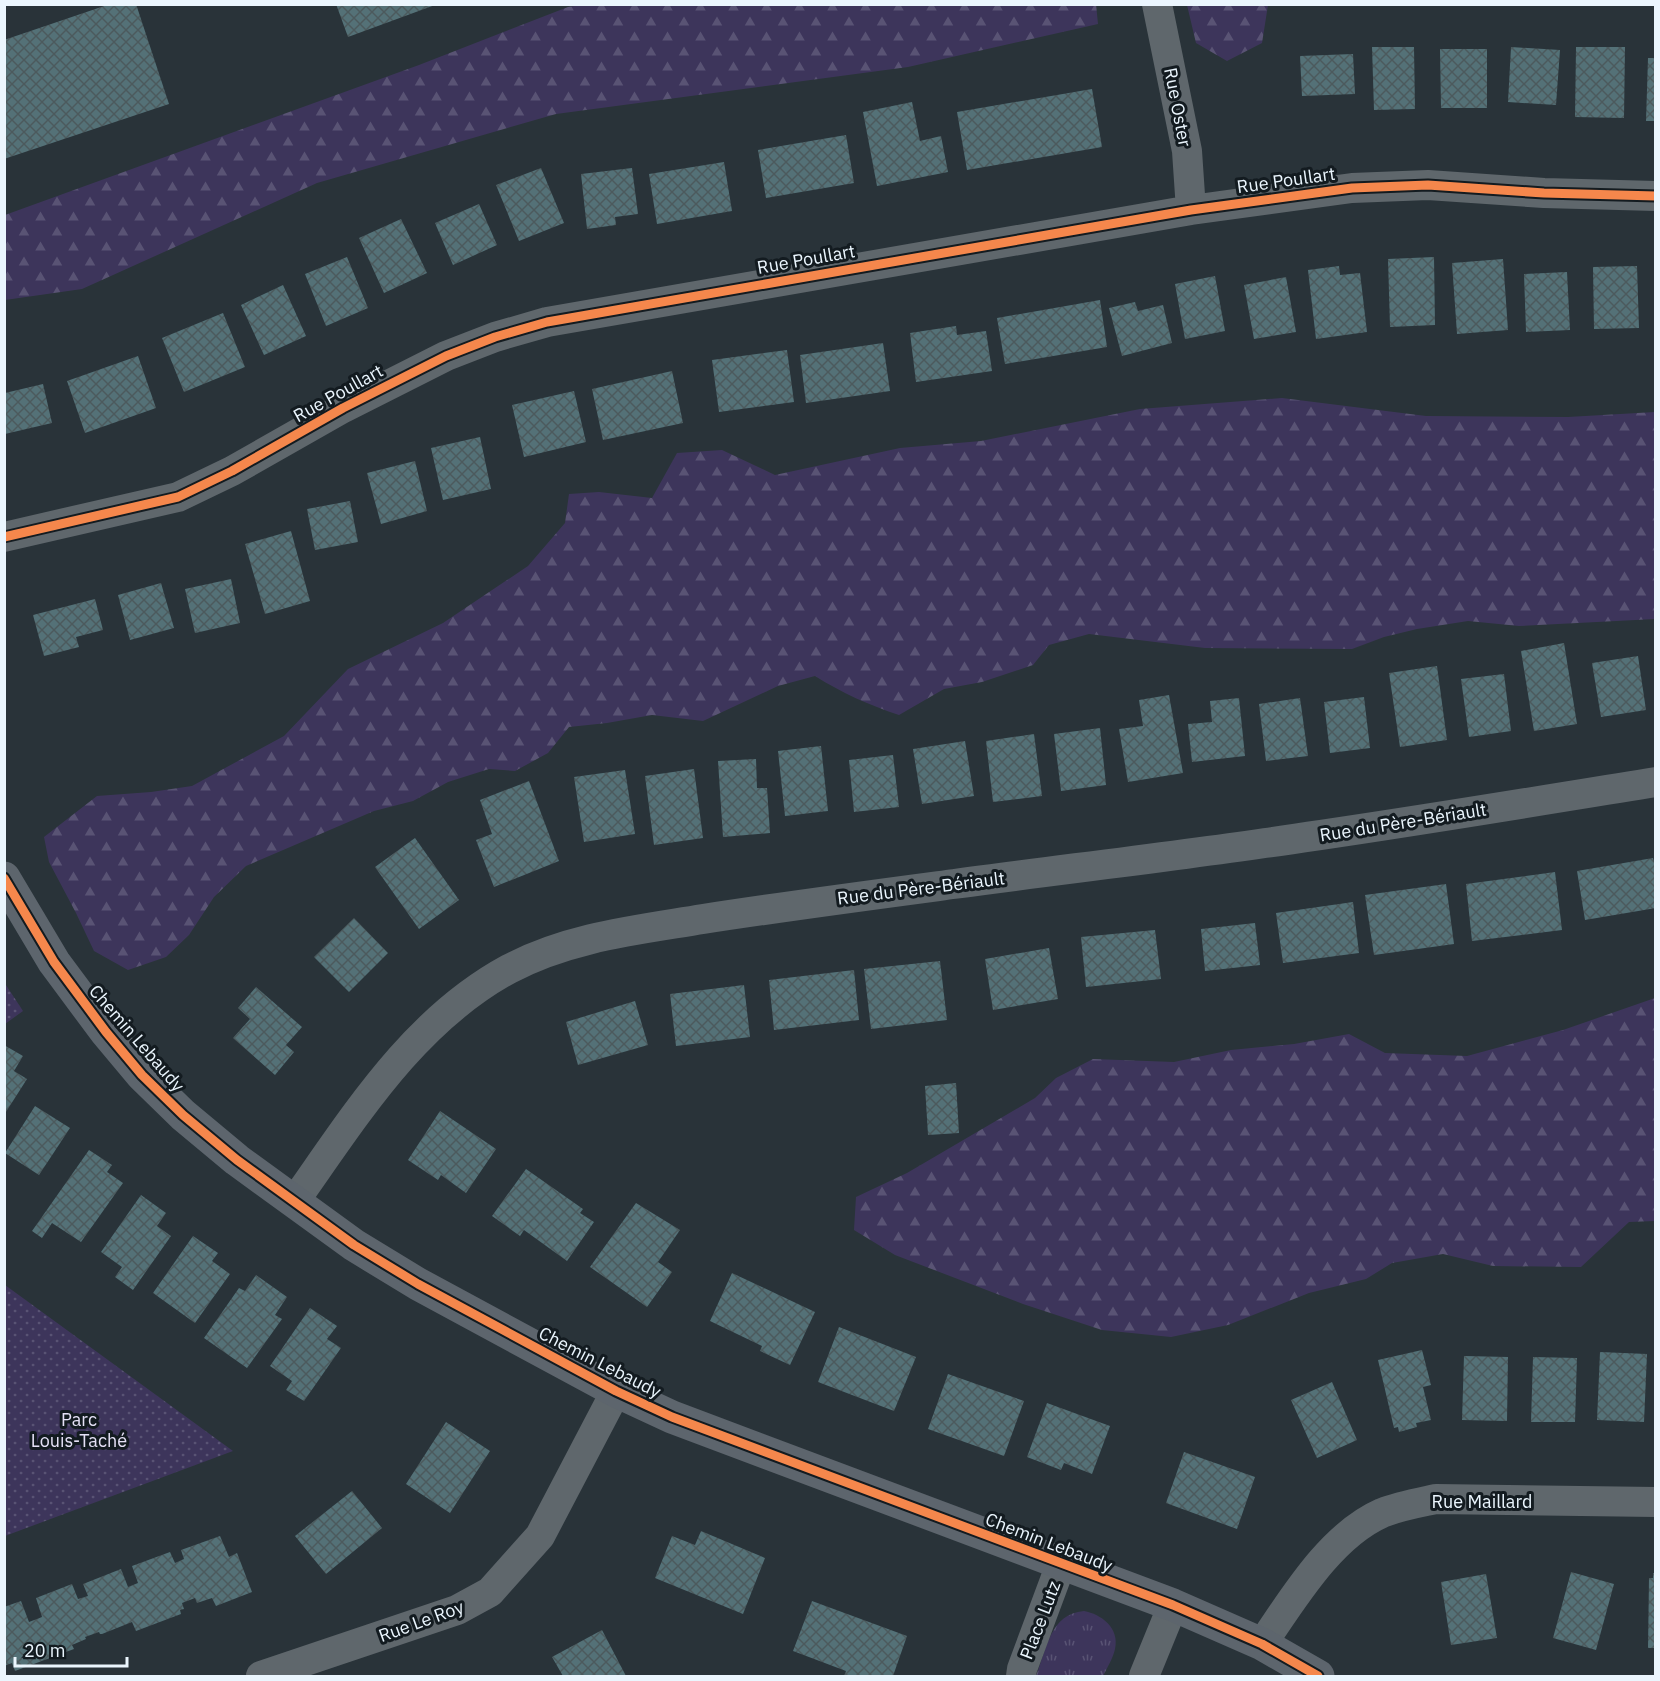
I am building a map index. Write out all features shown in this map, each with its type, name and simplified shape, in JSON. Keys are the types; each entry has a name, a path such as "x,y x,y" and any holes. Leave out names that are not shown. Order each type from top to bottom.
{"street":[{"name":"Rue Oster","path":"1157,4 1187,151 1191,210"},
{"name":"Rue Poullart","path":"4,537 178,497 232,471 343,408 446,356 495,337 547,322 1191,210 1352,188 1428,185 1656,196"},
{"name":"Rue du Père-Bériault","path":"294,1202 365,1101 401,1056 434,1024 468,996 508,969 547,952 597,936 821,901 1264,844 1656,782"},
{"name":"Chemin Lebaudy","path":"4,878 26,918 70,986 142,1075 183,1115 237,1160 354,1245 418,1284 616,1391 672,1417 1173,1605 1262,1644 1318,1677"},
{"name":"Rue Le Roy","path":"261,1677 457,1610 490,1592 540,1536 616,1391"},
{"name":"Rue Maillard","path":"1262,1644 1325,1557 1353,1532 1381,1514 1410,1504 1436,1499 1656,1502"},
{"name":"Place Lutz","path":"1021,1677 1022,1668 1061,1564"},
{"path":"1144,1677 1173,1605"}],"green space":[{"path":"587,4 1096,4 1098,24 908,67 556,114 317,183 82,289 5,300 5,215 419,65 568,7"},
{"path":"1187,5 1268,5 1262,43 1227,61 1196,43"},
{"path":"1282,398 1426,416 1568,417 1655,412 1655,619 1519,626 1468,621 1417,629 1384,637 1352,649 1205,648 1089,634 1049,645 1033,665 982,682 944,689 899,715 856,698 815,676 778,686 703,721 652,715 569,727 548,753 515,771 489,769 448,782 413,801 374,811 246,866 214,897 189,935 166,957 128,970 94,951 49,862 44,837 97,796 192,786 284,736 348,669 443,623 528,566 565,523 569,494 599,492 652,498 677,453 722,450 775,475 900,448 981,441 1140,409"},
{"path":"4,982 23,1011 5,1024 4,1024"},
{"path":"1655,998 1655,1221 1629,1222 1581,1267 1493,1266 1443,1254 1392,1263 1366,1279 1309,1293 1228,1325 1171,1337 1102,1330 1023,1304 895,1255 854,1230 856,1197 907,1173 1035,1098 1056,1078 1093,1059 1174,1062 1231,1050 1294,1044 1349,1034 1385,1053 1467,1056 1563,1030"},
{"name":"Parc Louis-Taché","path":"5,1285 233,1451 5,1536"},
{"path":"1084,1611 1103,1619 1115,1635 1114,1652 1103,1676 1036,1676 1051,1634 1064,1618"}],"building":[{"path":"110,4 136,4 169,104 4,159 4,40"},
{"path":"336,4 435,4 435,5 348,37"},
{"path":"1372,47 1414,47 1415,109 1374,110"},
{"path":"1511,47 1560,50 1556,105 1508,102"},
{"path":"1576,47 1625,47 1624,118 1575,117"},
{"path":"1440,49 1487,49 1487,108 1441,108"},
{"path":"1353,54 1355,94 1302,96 1300,56"},
{"path":"1648,58 1656,58 1656,121 1646,121"},
{"path":"1092,89 1102,147 967,170 957,112"},
{"path":"912,102 920,141 941,136 948,172 877,186 863,112"},
{"path":"846,135 854,183 766,198 758,150"},
{"path":"724,162 732,211 657,224 649,174"},
{"path":"541,168 564,223 519,241 496,185"},
{"path":"632,168 638,214 615,217 616,225 587,229 581,174"},
{"path":"479,204 497,245 453,265 435,223"},
{"path":"401,219 427,273 384,293 359,238"},
{"path":"347,257 368,308 326,326 305,274"},
{"path":"1434,257 1435,325 1390,327 1388,259"},
{"path":"1503,259 1508,330 1457,334 1452,263"},
{"path":"1339,266 1340,275 1360,273 1367,332 1316,339 1308,270"},
{"path":"1637,266 1639,328 1594,329 1593,267"},
{"path":"1567,272 1570,330 1526,332 1524,274"},
{"path":"1215,276 1225,331 1185,339 1175,284"},
{"path":"1286,277 1296,332 1254,339 1244,285"},
{"path":"283,285 306,336 264,355 241,305"},
{"path":"1100,300 1107,347 1005,364 997,318"},
{"path":"1135,302 1138,311 1163,305 1172,343 1122,356 1109,308"},
{"path":"223,313 245,367 184,392 162,338"},
{"path":"956,326 957,335 986,331 992,371 916,382 910,333"},
{"path":"883,343 890,391 806,403 800,355"},
{"path":"787,350 794,402 719,412 712,360"},
{"path":"138,356 156,408 85,433 67,381"},
{"path":"672,371 683,423 603,440 592,389"},
{"path":"43,384 52,423 5,434 5,393"},
{"path":"574,391 586,442 524,457 512,405"},
{"path":"480,437 491,489 443,500 431,448"},
{"path":"415,461 427,511 381,524 367,473"},
{"path":"350,501 358,542 315,550 307,509"},
{"path":"291,531 310,601 265,614 245,544"},
{"path":"231,579 240,623 195,633 185,589"},
{"path":"161,583 174,628 130,640 118,595"},
{"path":"95,599 103,630 76,637 79,647 44,656 33,615"},
{"path":"1564,643 1577,724 1534,731 1521,651"},
{"path":"1638,656 1646,710 1601,717 1592,663"},
{"path":"1437,666 1447,740 1400,747 1389,673"},
{"path":"1504,674 1511,731 1469,737 1461,679"},
{"path":"1169,695 1183,773 1128,782 1119,729 1143,726 1139,700"},
{"path":"1364,697 1370,748 1330,753 1324,702"},
{"path":"1239,698 1245,756 1192,762 1188,724 1212,722 1210,701"},
{"path":"1300,698 1308,756 1266,761 1259,704"},
{"path":"1100,728 1106,785 1061,791 1054,734"},
{"path":"1034,734 1042,796 993,802 986,741"},
{"path":"965,741 974,796 922,804 913,749"},
{"path":"821,746 828,811 785,816 778,751"},
{"path":"893,755 899,807 854,812 849,760"},
{"path":"756,759 757,788 767,788 770,833 723,837 718,761"},
{"path":"694,769 703,838 654,845 645,776"},
{"path":"625,770 635,834 584,842 574,777"},
{"path":"529,781 559,861 494,887 476,840 492,834 480,800"},
{"path":"415,838 459,900 419,929 375,867"},
{"path":"1653,858 1656,871 1656,908 1585,920 1577,871"},
{"path":"1555,872 1562,930 1472,941 1466,884"},
{"path":"1446,884 1454,944 1374,955 1365,895"},
{"path":"1353,902 1359,953 1283,963 1276,913"},
{"path":"354,918 388,953 349,992 314,957"},
{"path":"1255,923 1260,965 1205,971 1201,929"},
{"path":"1155,930 1161,979 1086,987 1081,937"},
{"path":"1049,948 1058,999 993,1010 985,959"},
{"path":"940,961 947,1020 871,1029 864,969"},
{"path":"854,970 859,1020 774,1030 769,980"},
{"path":"744,985 750,1037 676,1046 670,994"},
{"path":"256,987 302,1027 286,1045 294,1052 275,1075 233,1038 250,1019 238,1008"},
{"path":"635,1001 648,1045 578,1065 566,1022"},
{"path":"4,1045 23,1056 14,1071 27,1079 4,1115"},
{"path":"956,1083 959,1133 928,1135 925,1086"},
{"path":"35,1106 70,1128 39,1175 5,1153"},
{"path":"440,1111 496,1149 466,1193 441,1175 438,1180 408,1160"},
{"path":"89,1150 112,1165 107,1172 123,1183 81,1242 52,1223 42,1238 32,1231"},
{"path":"526,1169 583,1209 580,1213 594,1222 567,1261 524,1230 520,1236 492,1216"},
{"path":"141,1195 166,1213 157,1226 171,1236 133,1290 115,1277 122,1267 101,1252"},
{"path":"636,1203 680,1230 658,1262 672,1272 647,1307 590,1267"},
{"path":"193,1236 218,1253 212,1261 230,1274 195,1323 153,1293"},
{"path":"732,1273 815,1312 790,1365 760,1351 762,1346 710,1321"},
{"path":"256,1275 287,1297 275,1315 282,1319 247,1368 204,1338 239,1288 245,1291"},
{"path":"310,1308 337,1326 327,1339 341,1348 304,1401 286,1390 292,1381 270,1366"},
{"path":"839,1327 916,1357 894,1411 818,1382"},
{"path":"1422,1350 1431,1385 1423,1387 1431,1420 1416,1423 1417,1427 1399,1432 1398,1427 1394,1428 1378,1360"},
{"path":"1600,1352 1647,1354 1644,1422 1597,1420"},
{"path":"1464,1356 1508,1357 1507,1421 1462,1420"},
{"path":"1533,1357 1577,1358 1575,1422 1531,1422"},
{"path":"948,1374 1024,1401 1004,1456 928,1429"},
{"path":"1332,1382 1357,1440 1317,1458 1291,1400"},
{"path":"1047,1403 1110,1426 1092,1474 1064,1463 1061,1470 1027,1457"},
{"path":"446,1422 490,1451 450,1513 406,1484"},
{"path":"1184,1452 1255,1477 1237,1529 1166,1503"},
{"path":"352,1491 382,1528 326,1574 295,1536"},
{"path":"701,1531 765,1558 743,1614 655,1578 672,1536 695,1545"},
{"path":"220,1536 229,1557 237,1553 252,1592 216,1606 212,1598 197,1603 195,1598 182,1603 184,1609 180,1610 181,1614 136,1631 132,1622 102,1634 99,1632 85,1637 86,1639 72,1645 74,1649 15,1671 12,1663 4,1666 4,1607 21,1601 29,1622 42,1617 36,1598 72,1584 78,1599 88,1596 83,1584 121,1569 128,1587 138,1583 132,1566 170,1552 175,1563 184,1559 181,1550"},
{"path":"1571,1572 1614,1584 1596,1650 1553,1638"},
{"path":"1653,1573 1656,1573 1656,1648 1648,1648 1649,1578 1653,1578"},
{"path":"1486,1574 1497,1638 1451,1645 1441,1582"},
{"path":"812,1601 907,1636 893,1676 844,1676 846,1671 793,1651"},
{"path":"602,1630 626,1676 563,1676 552,1657"}],"cycle path":[{"path":"4,537 178,497 232,471 343,408 446,356 495,337 547,322 1191,210 1352,188 1428,185 1544,193 1656,196"},
{"path":"4,878 54,962 106,1032 142,1075 183,1115 237,1160 354,1245 418,1284 616,1391 672,1417 1173,1605 1262,1644 1318,1676"}]}
